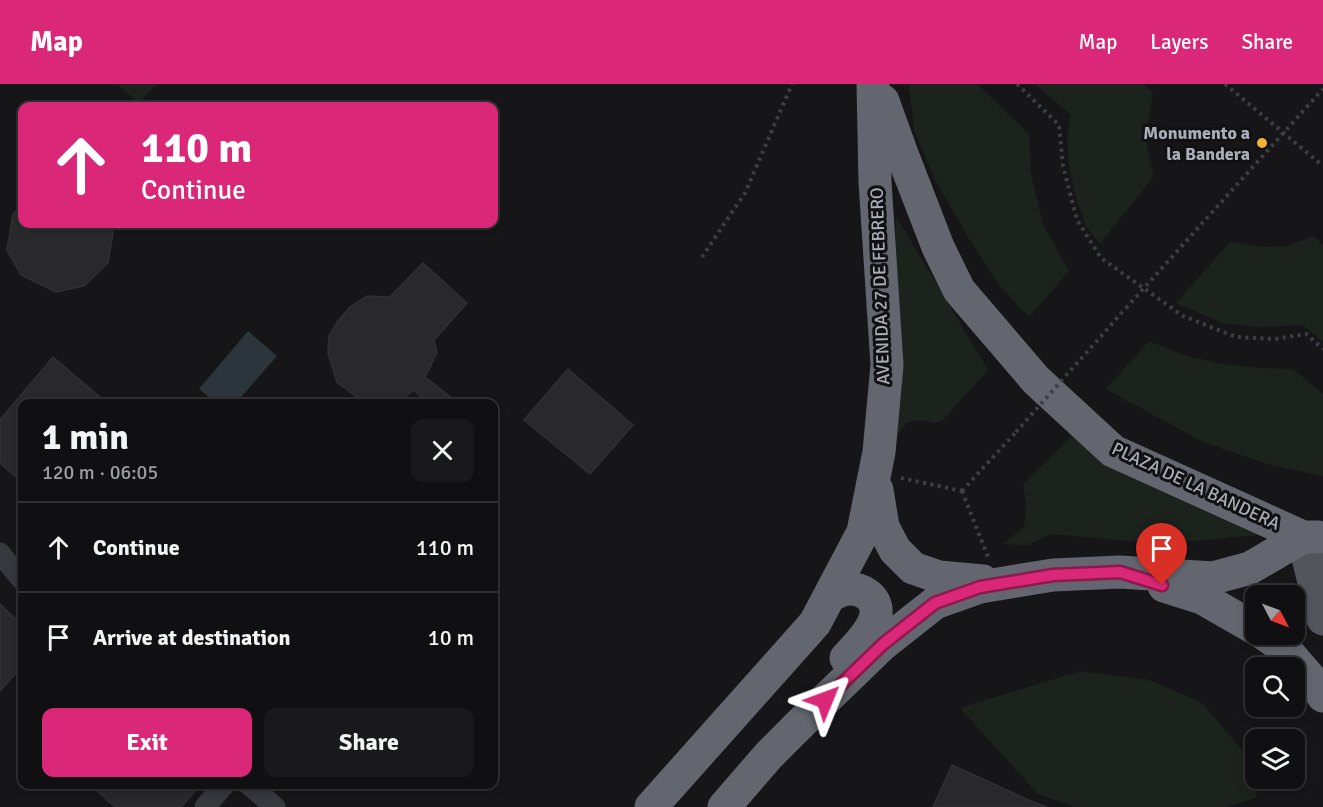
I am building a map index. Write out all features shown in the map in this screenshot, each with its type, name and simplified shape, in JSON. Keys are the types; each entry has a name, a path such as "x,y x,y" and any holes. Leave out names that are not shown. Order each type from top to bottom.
{"highway":[{"name":"AVENIDA 27 DE FEBRERO","path":"651,807 815,623 863,532 879,452 887,365 875,182 875,84"},
{"name":"PLAZA DE LA BANDERA","path":"875,84 938,247 959,290 1036,380 1113,451 1313,537"},
{"path":"875,473 883,527 895,550 913,568 939,577 999,584"},
{"path":"724,807 797,727 883,644 935,603 980,587 1053,575 1120,572 1213,578 1250,568 1313,537"},
{"path":"1120,572 1202,598 1245,623"},
{"path":"797,727 807,701 859,644 870,630 876,615 874,603 869,595 859,590 845,590 830,596"},
{"path":"1280,645 1316,684 1323,696"}],"main road":[{"path":"1313,537 1323,619"}],"street":[{"path":"0,553 13,573"},
{"path":"205,807 221,789"},
{"path":"254,789 275,807"}],"path":[{"path":"702,257 745,193 792,84"},
{"path":"1017,84 1059,125 1063,166 1077,220 1101,258 1183,316 1236,337 1275,339 1306,334 1323,349"},
{"path":"1225,84 1323,166"},
{"path":"962,491 1323,89"},
{"path":"875,473 962,491"},
{"path":"962,491 999,584"}],"shaded area":[{"path":"117,84 157,84 138,102"},
{"path":"909,84 977,84 1029,134 1031,174 1043,224 1069,271 1029,317 1000,286 935,180 914,129"},
{"path":"1035,84 1143,84 1153,93 1146,133 1154,176 1100,244 1086,226 1069,166 1067,134 1071,115"},
{"path":"896,216 988,370 944,419 936,423 920,420 906,423 892,443"},
{"path":"1313,236 1323,245 1323,342 1303,325 1259,327 1222,323 1176,303 1230,242 1262,247 1288,246"},
{"path":"248,331 277,356 239,399 211,399 199,389"},
{"path":"1149,341 1183,355 1216,363 1293,369 1323,394 1323,476 1270,465 1201,441 1106,389"},
{"path":"1072,436 1258,535 1162,544 1051,534 1028,545 1003,544 1024,527 1026,506 1023,484"},
{"path":"1080,671 1150,680 1202,703 1245,754 1245,789 1255,789 1257,797 1227,807 1075,807 1038,794 960,708"}],"building":[{"path":"18,210 18,228 110,228 113,233 108,263 84,286 56,292 21,275 7,250 13,214"},
{"path":"423,263 467,303 434,340 437,353 425,377 453,399 424,399 414,390 406,396 395,399 365,399 357,397 337,382 328,353 329,336 338,321 350,307 367,296 390,297"},
{"path":"53,357 102,399 18,399 18,479 0,463 0,420"},
{"path":"568,369 633,425 590,474 524,420"},
{"path":"0,604 18,621 18,671 0,691"},
{"path":"952,765 1033,802 1047,807 933,807"},
{"path":"95,789 197,789 181,807 115,807"}],"place":[{"name":"Monumento a la Bandera","path":"1262,143"}],"route":[{"path":"825,700 883,644 935,603 980,587 1053,575 1120,572 1162,585"}]}
